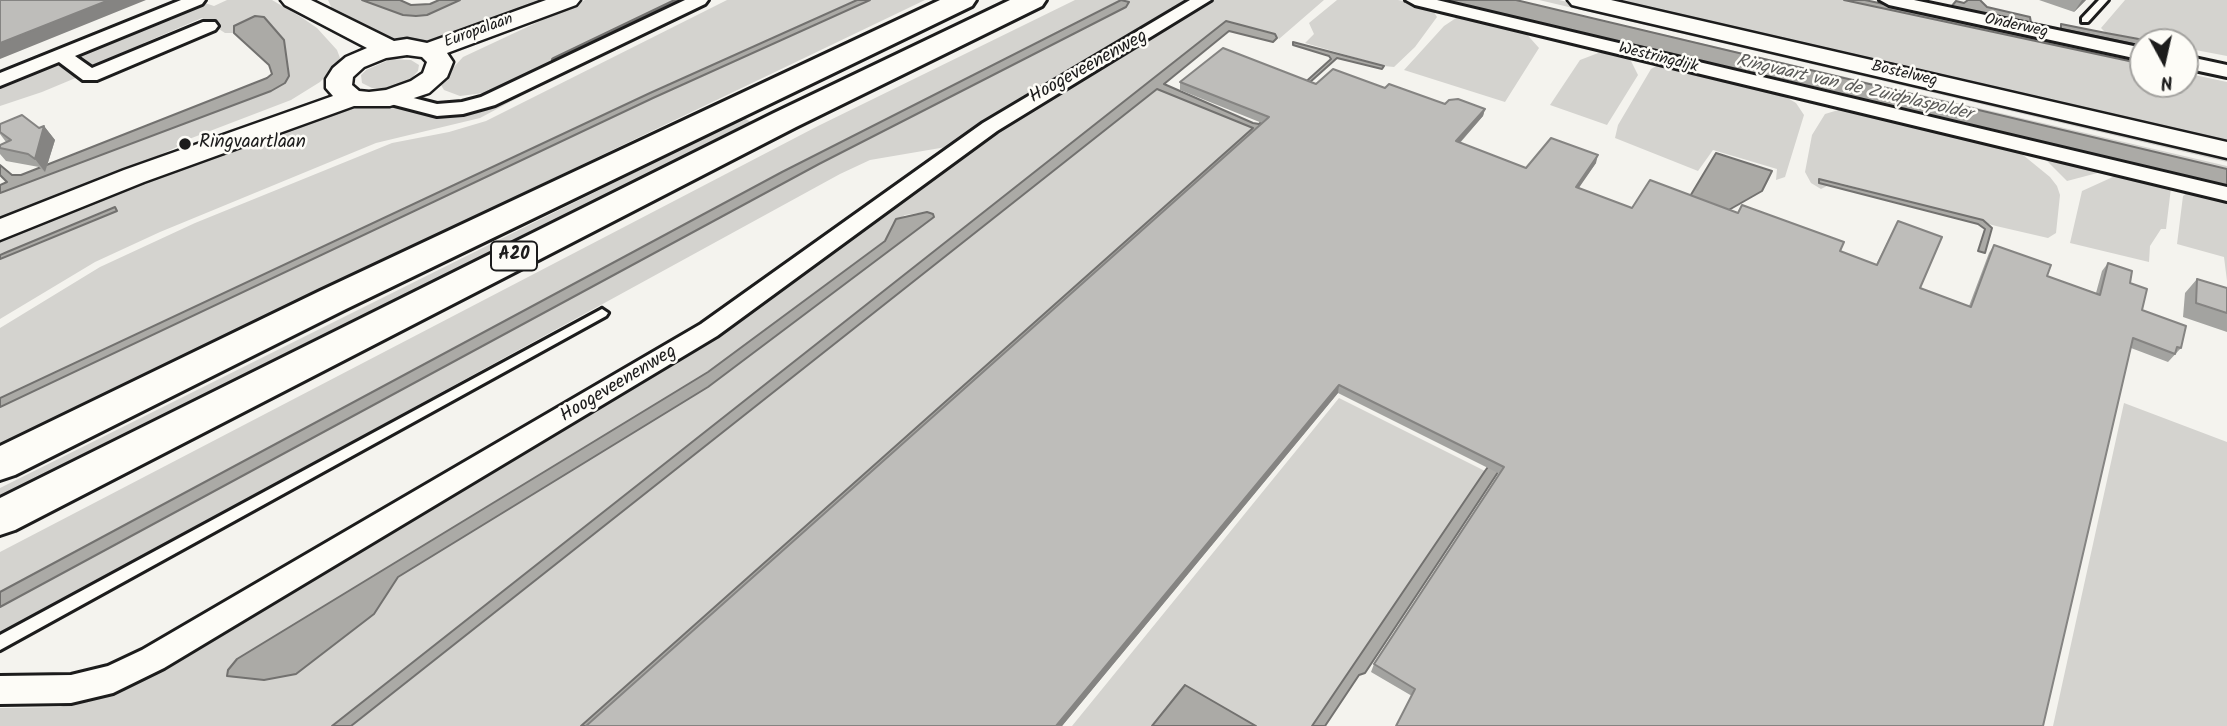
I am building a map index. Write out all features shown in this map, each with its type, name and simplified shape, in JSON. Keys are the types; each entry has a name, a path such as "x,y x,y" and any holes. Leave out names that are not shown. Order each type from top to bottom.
{"highway":[{"name":"A20","path":"0,464 345,294 962,0"},
{"name":"A20","path":"0,518 711,157 1032,0"}],"street":[{"path":"0,80 196,0"},
{"path":"293,0 329,21 389,49"},
{"name":"Europalaan","path":"433,65 568,0"},
{"name":"Europalaan","path":"433,65 574,0"},
{"path":"390,98 425,109 450,110 502,95 699,0"},
{"name":"Hoogeveenenweg","path":"0,690 71,689 113,679 153,659 709,330 990,127 1202,0"},
{"name":"Westringdijk","path":"1415,0 2227,194"},
{"name":"Bostelweg","path":"1580,0 2227,150"},
{"name":"Onderweg","path":"1889,0 2129,51"},
{"path":"329,21 355,62"},
{"path":"61,55 90,76 209,26"},
{"path":"345,91 342,73 355,62 389,49 415,47 433,65 450,99 475,100 502,95"},
{"path":"0,230 345,91 369,100 390,98 411,91 433,65"},
{"path":"2199,65 2227,71"}],"lane":[{"path":"2085,20 2104,0"},
{"path":"0,643 602,313"}],"shaded area":[{"path":"227,0 272,0 301,17 317,28 337,50 340,58 336,66 320,82 291,100 176,144 179,146 113,177 0,224 0,193 271,91 285,83 289,76 255,16 234,26 234,33 225,33 202,18 144,43 150,47 42,92 0,106 0,88 205,3 214,6"},
{"path":"328,0 362,0 403,15 428,15 460,0 554,0 430,43 388,42 333,11"},
{"path":"585,0 692,0 499,91 460,96 444,90 442,80 463,57"},
{"path":"727,0 857,0 650,93 0,398 0,328 100,267 195,223 392,143 449,132 486,121"},
{"path":"870,0 925,0 0,444 0,407 653,98"},
{"path":"1075,0 1193,0 1140,33 1025,96 952,146 870,160 840,174 0,634 0,607 819,164 1126,7 1127,1 1114,3 782,172 0,592 0,552 818,126"},
{"path":"1212,0 1324,0 1279,39 1275,34 1226,21 332,726 0,726 0,708 60,707 106,693 385,534 639,384 717,333 996,130 1064,86 1162,33","holes":["927,212 934,217 708,387 398,577 228,670 237,659 708,372 885,240 893,223 905,215"]},
{"path":"1337,0 1398,0 1431,7 1437,17 1415,47 1394,67 1384,66 1305,43 1314,34 1309,23"},
{"path":"1516,0 2227,166 2227,169 1711,48"},
{"path":"1539,0 1559,0 2227,155 2227,162"},
{"path":"1595,0 1844,0 2129,61 2129,98 2199,98 2199,76 2227,82 2227,145"},
{"path":"2125,0 2227,0 2227,56 2199,51 2199,28 2129,28 2129,37 2106,33 2101,28"},
{"path":"1468,16 1523,30 1539,48 1505,102 1404,70 1444,26 1456,18"},
{"path":"1606,50 1630,59 1638,75 1607,125 1550,105 1580,60"},
{"path":"391,59 411,60 419,65 418,71 410,80 389,88 372,88 362,83 361,75 366,70"},
{"path":"1660,64 1774,90 1796,103 1804,115 1785,177 1776,180 1777,169 1713,150 1698,171 1615,138 1618,125 1651,69"},
{"path":"534,85 538,87 480,118 376,143 160,232 95,262 0,319 0,237 22,227 346,104 388,105 432,114"},
{"path":"1157,88 1254,128 581,726 351,726"},
{"path":"1845,108 2001,144 2023,155 2057,186 2060,195 2056,233 2048,238 1996,226 1840,183 1819,183 1829,185 1821,189 1811,183 1805,172 1812,135 1825,114"},
{"path":"744,118 753,123 0,502 0,488"},
{"path":"2041,155 2105,171 2067,181"},
{"path":"2128,174 2171,188 2166,229 2161,229 2150,246 2149,262 2070,243 2082,191 2115,176"},
{"path":"2190,190 2227,197 2227,281 2224,257 2177,244 2183,196"},
{"path":"1339,398 1485,471 1312,726 1256,726 1185,685 1152,726 1072,726"},
{"path":"2124,403 2227,442 2227,726 2053,726"}],"water":[{"path":"362,0 400,0 411,5 430,4 439,0 460,0 427,15 416,16 403,15"},
{"path":"857,0 870,0 653,98 0,407 0,398 650,93"},
{"path":"1121,0 1129,2 1126,7 819,164 0,607 0,592 782,172"},
{"name":"Ringvaart van de Zuidplaspolder","path":"1440,0 1516,0 2227,169 2227,187"},
{"path":"1844,0 1865,0 2129,57 2129,61"},
{"path":"1968,0 1980,0 1987,7 2030,17 2031,23 1951,7 1956,1 1964,3"},
{"path":"255,16 264,17 284,40 289,76 285,83 271,91 0,193 0,185 7,182 0,175 0,165 12,175 21,175 267,78 272,74 269,65 234,33 234,26"},
{"path":"1226,21 1275,34 1277,38 1273,42 1229,31 1164,84 1253,123 1259,124 1331,59 1329,56 1293,45 1293,42 1384,66 1382,69 1337,58 590,726 581,726 1253,128 1157,89 351,726 332,726"},
{"path":"2061,24 2129,37 2129,43 2061,29"},
{"path":"1716,153 1772,171 1762,191 1727,211 1689,198"},
{"path":"1819,179 1983,220 1992,228 1985,253 1978,251 1985,229 1978,224 1819,183"},
{"path":"1677,202 1365,673 1359,675 1325,726 1312,726 1485,471"},
{"path":"115,207 117,211 0,259 0,255"},
{"path":"927,212 934,217 708,387 398,577 374,614 296,674 264,680 227,676 228,670 237,659 708,372 885,241 896,219"},
{"path":"1185,685 1256,726 1152,726"}],"building":[{"path":"0,0 109,0 0,43"},
{"path":"1223,48 1316,84 1333,69 1385,88 1389,84 1445,104 1449,100 1458,99 1485,109 1456,141 1526,168 1551,138 1598,155 1576,187 1632,208 1650,180 1738,213 1742,205 1844,242 1840,251 1877,265 1898,221 1942,237 1920,288 1971,307 1994,245 2051,265 2047,276 2100,295 2108,263 2132,271 2130,283 2147,289 2142,310 2186,326 2181,348 2177,347 2175,354 2133,338 2043,726 1396,726 1415,689 1374,664 1504,467 1339,385 1056,726 586,726 1269,117 1180,82"},
{"path":"22,115 39,128 44,126 35,159 28,154 0,148 0,145 11,140 0,132 0,124"},
{"path":"2197,279 2227,288 2227,313 2196,303"}],"waterway":[{"path":"554,60 679,0"}],"place":[{"name":"Ringvaartlaan","path":"185,144"}]}
